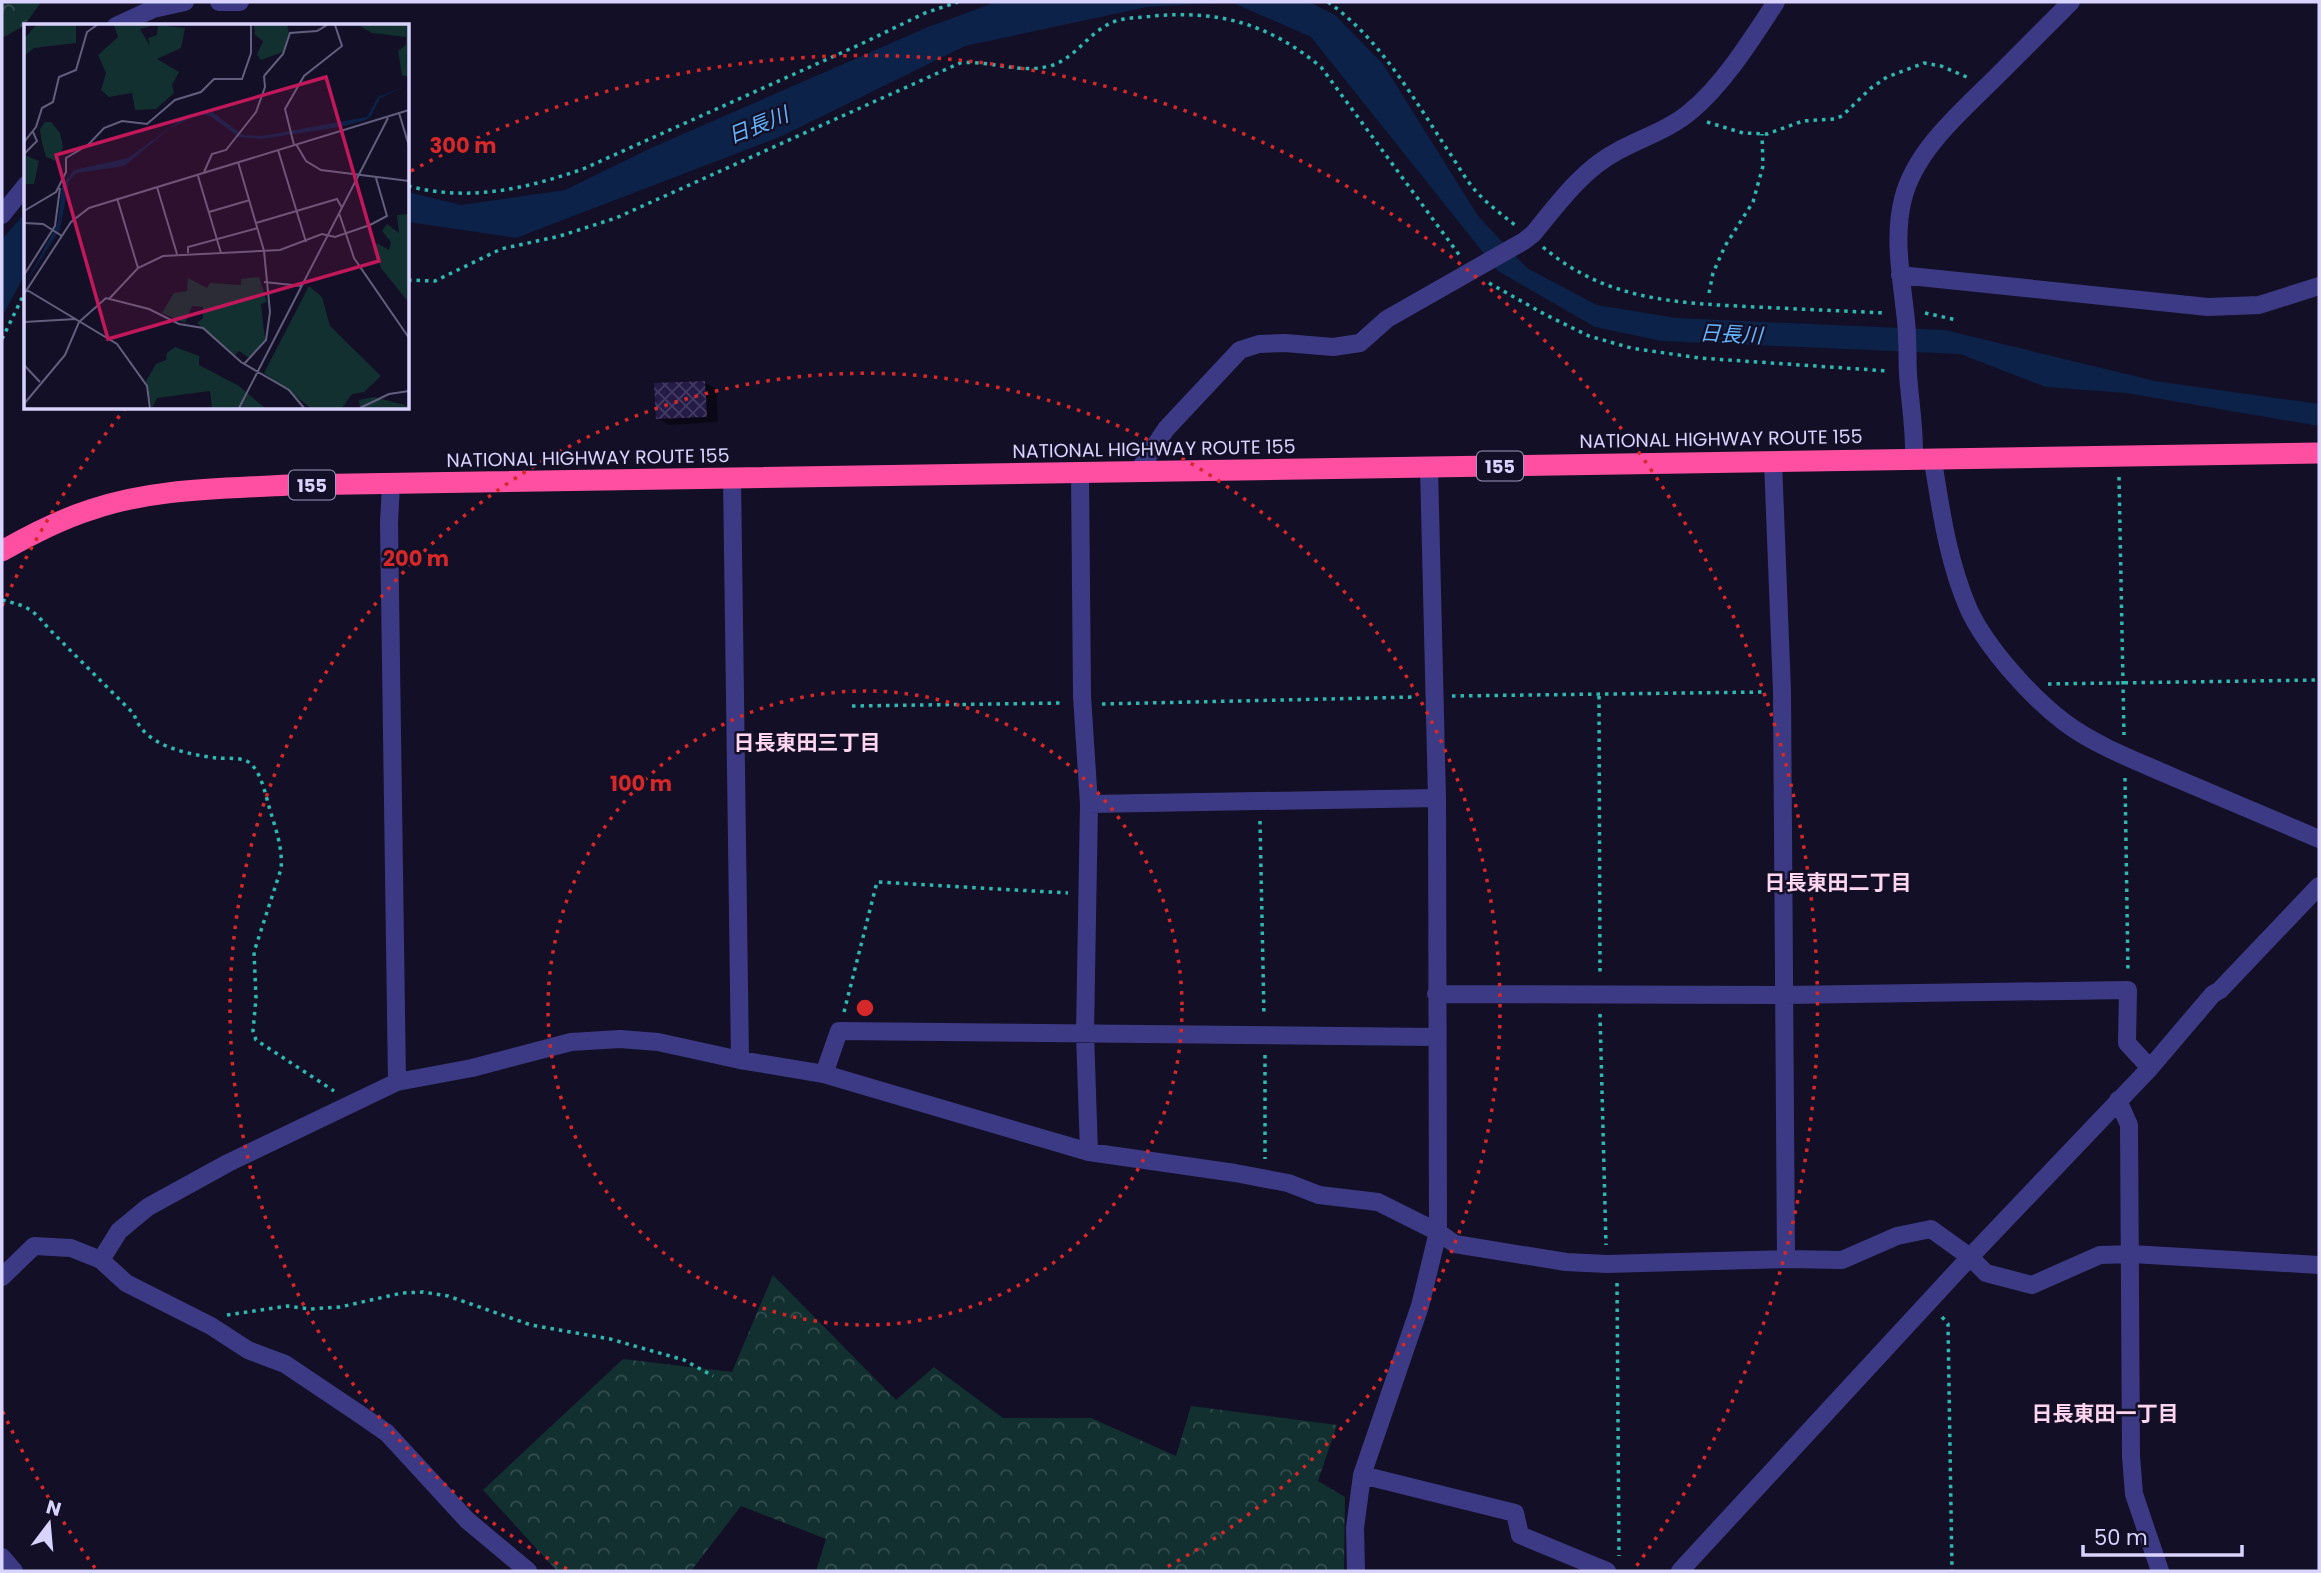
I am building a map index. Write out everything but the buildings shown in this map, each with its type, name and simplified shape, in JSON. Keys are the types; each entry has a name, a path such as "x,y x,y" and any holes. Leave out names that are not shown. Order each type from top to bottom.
{"highway":[{"name":"NATIONAL HIGHWAY ROUTE 155","path":"2,551 50,526 91,509 144,496 262,487 2319,453"}],"street":[{"path":"120,24 153,9 185,2"},
{"path":"219,2 240,2"},
{"path":"1137,473 1166,429 1240,350 1272,343 1333,347 1360,342 1387,318 1527,239 1588,172 1614,153 1658,132 1691,112 1713,89 1776,2"},
{"path":"2071,2 1932,145 1912,176 1903,198 1899,225 1900,275 1914,435 1970,612 1997,653 2032,694 2066,723 2124,756 2319,839"},
{"path":"2,215 24,188"},
{"path":"1900,275 2208,307 2259,304 2319,286"},
{"path":"1773,461 1782,666 1786,1259"},
{"path":"1356,1571 1355,1528 1362,1475 1420,1306 1438,1232 1437,798 1429,467"},
{"path":"1080,474 1082,702 1089,804 1085,1033 1089,1152"},
{"path":"732,478 740,1060"},
{"path":"391,484 389,523 397,1083"},
{"path":"1089,804 1437,798"},
{"path":"1680,1571 1969,1257 2150,1068 2213,994 2220,990 2319,886"},
{"path":"1436,993 1785,995 2128,990 2127,1043 2150,1068"},
{"path":"824,1074 839,1031 1436,1037"},
{"path":"101,1260 119,1231 148,1207 228,1163 397,1083 472,1069 571,1042 620,1039 658,1042 740,1060 824,1074 1089,1152 1265,1179 1288,1183 1319,1195 1378,1202 1438,1232 1455,1244 1566,1262 1617,1264 1842,1260 1897,1236 1931,1229 1986,1273 2032,1285 2100,1255 2132,1254 2319,1265"},
{"path":"2118,1100 2129,1125 2134,1494 2160,1571"},
{"path":"2,1277 34,1246 71,1248 101,1260 126,1283 211,1326 248,1350 285,1364 387,1433 467,1520 528,1571"},
{"path":"1362,1475 1515,1513 1520,1535 1613,1565"},
{"path":"2,1557 14,1571"}],"path":[{"path":"410,186 424,190 479,193 539,184 583,169 902,23 958,2"},
{"path":"1328,2 1372,40 1391,64 1473,188 1527,239 1565,266 1586,277 1610,287 1660,300 1905,318 1922,313 1957,320"},
{"path":"410,280 435,281 501,249 560,236 616,218 960,62 977,61 1015,69 1050,66 1067,58 1095,33 1111,23 1147,17 1196,14 1217,16 1272,34 1299,49 1321,67 1445,238 1495,287 1546,315 1589,336 1631,348 1699,358 1908,369"},
{"path":"1691,112 1716,127 1762,134 1803,121 1842,116 1871,88 1887,77 1924,63 1941,66 1971,79 1983,90"},
{"path":"1709,293 1713,273 1725,246 1753,202 1763,166 1762,134"},
{"path":"2,339 24,294"},
{"path":"2118,457 2128,990"},
{"path":"2,600 26,606 37,614 134,715 135,721 154,741 198,754 243,760 256,769 282,856 281,869 254,952 256,998 253,1031 256,1040 331,1088 348,1105"},
{"path":"2032,694 2043,684 2319,680"},
{"path":"852,706 1082,702"},
{"path":"1259,801 1265,1036 1265,1179"},
{"path":"839,1031 877,882 1087,894"},
{"path":"1613,1565 1617,1264"},
{"path":"211,1326 221,1316 239,1312 286,1307 340,1307 402,1293 423,1292 471,1303 531,1325 610,1339 684,1360 713,1376"},
{"path":"1928,1302 1948,1324 1952,1571"}],"green space":[{"path":"2,2 41,2 24,26 2,38"},
{"path":"773,1275 896,1400 934,1367 1003,1418 1091,1418 1176,1456 1191,1406 1337,1425 1318,1481 1345,1497 1344,1571 816,1571 826,1539 741,1506 691,1571 557,1571 483,1490 623,1359 732,1372"}],"water":[{"name":"日長川","path":"996,2 1231,2 1147,7 965,46 782,136 516,238 410,222 410,192 461,205 565,190 651,148 928,27"},
{"name":"日長川","path":"1231,2 1309,2 1335,15 1383,64 1478,216 1527,268 1597,305 1676,318 1945,330 2155,381 2319,404 2319,426 2126,393 2046,387 1960,354 1661,341 1595,327 1498,271 1311,37"},
{"path":"24,214 24,276 2,317 2,239"}],"district":[{"name":"日長東田三丁目","path":"807,742"},
{"name":"日長東田二丁目","path":"1838,882"},
{"name":"日長東田一丁目","path":"2105,1413"}]}
